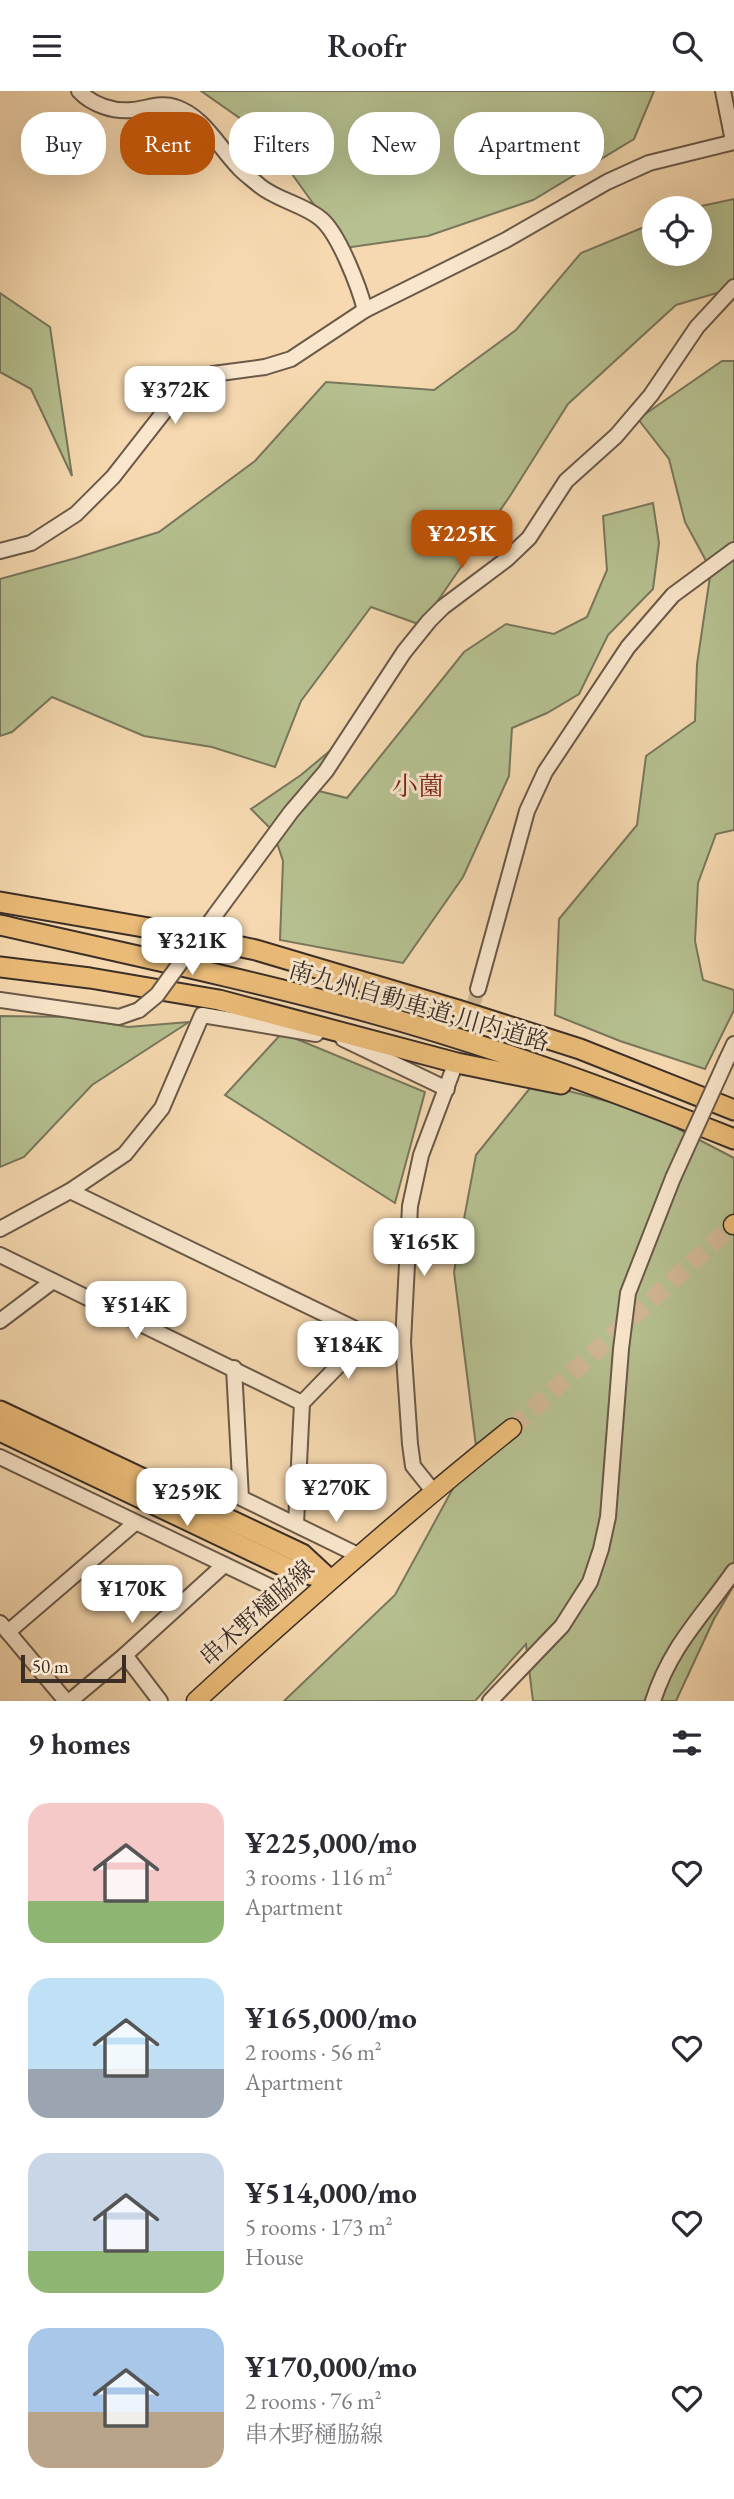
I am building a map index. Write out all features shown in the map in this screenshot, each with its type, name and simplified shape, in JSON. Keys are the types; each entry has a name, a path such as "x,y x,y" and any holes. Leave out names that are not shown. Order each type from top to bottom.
{"highway":[{"path":"0,895 122,923"},
{"name":"南九州自動車道;川内道路","path":"0,902 256,950 580,1049 734,1110"},
{"name":"南九州自動車道;川内道路","path":"0,925 367,1011 494,1050 631,1098 734,1139"},
{"path":"0,967 90,978 219,1000 457,1063 631,1098"},
{"path":"0,1411 302,1554 329,1580"},
{"path":"0,1431 294,1571 329,1580"}],"main road":[{"name":"串木野樋脇線","path":"196,1701 329,1580 512,1427"}],"street":[{"path":"79,91 84,97 106,108 131,111 160,105 174,106 200,122 239,168 264,189 322,219 359,289 365,310"},
{"path":"0,551 32,543 76,514 113,477 174,400 193,383 214,374 265,367 291,359 365,310 506,240 607,182 649,163 733,141 723,91"},
{"path":"0,1000 119,1017 139,1010 157,995 291,811 326,771 404,652 429,621 443,607 507,559 529,538 566,481 616,436 652,395 697,327 734,287"},
{"path":"478,989 527,811 545,772 628,647 673,595 734,550"},
{"path":"0,1229 70,1191 125,1154 162,1108 202,1015 339,1037 447,1089"},
{"path":"490,1701 562,1626 590,1582 608,1517 628,1293 673,1178 734,1044"},
{"path":"433,1491 413,1466 403,1342 410,1206 421,1155 453,1070"},
{"path":"70,1191 368,1335 403,1342"},
{"path":"0,1255 302,1403"},
{"path":"0,1321 53,1281"},
{"path":"296,1524 302,1403 368,1335"},
{"path":"234,1368 241,1499 360,1556"},
{"path":"0,1457 271,1587"},
{"path":"135,1523 4,1627 68,1701 125,1655 223,1565"},
{"path":"653,1701 662,1673 688,1630 729,1587 734,1571"},
{"path":"125,1655 160,1701"}],"green space":[{"path":"201,91 654,91 634,139 604,157 604,112 454,112 454,175 574,175 533,200 428,236 345,248 293,175 334,175 334,112 231,112"},
{"path":"734,199 734,288 676,305 568,404 510,496 421,625 371,607 301,701 275,767 212,747 144,736 52,697 12,732 0,736 0,579 159,532 255,461 326,382 434,390 516,330 581,253 642,228 642,266 712,266 712,204"},
{"path":"0,293 50,327 72,476 31,389 0,372"},
{"path":"722,361 734,361 734,830 716,834 698,883 695,941 703,980 734,990 734,1010 705,1069 620,1041 555,1015 559,919 637,825 646,756 695,721 697,664 711,570 685,522 669,459 638,419"},
{"path":"653,503 659,543 653,589 608,635 579,694 547,713 512,728 509,776 463,877 403,963 280,940 283,861 273,831 251,809 301,775 356,729 319,791 347,798 464,652 506,624 554,634 587,617 607,570 603,516"},
{"path":"0,1016 74,1017 128,1027 189,1022 92,1085 24,1157 0,1167"},
{"path":"282,1033 425,1092 395,1203 225,1095"},
{"path":"535,1082 644,1111 734,1158 734,1585 714,1619 676,1701 533,1701 526,1644 475,1701 284,1701 395,1595 476,1446 454,1272 476,1155"}],"tunnel":[{"path":"454,1069 478,989"},
{"path":"512,1428 733,1225"}],"district":[{"name":"小薗","path":"418,786"}]}
